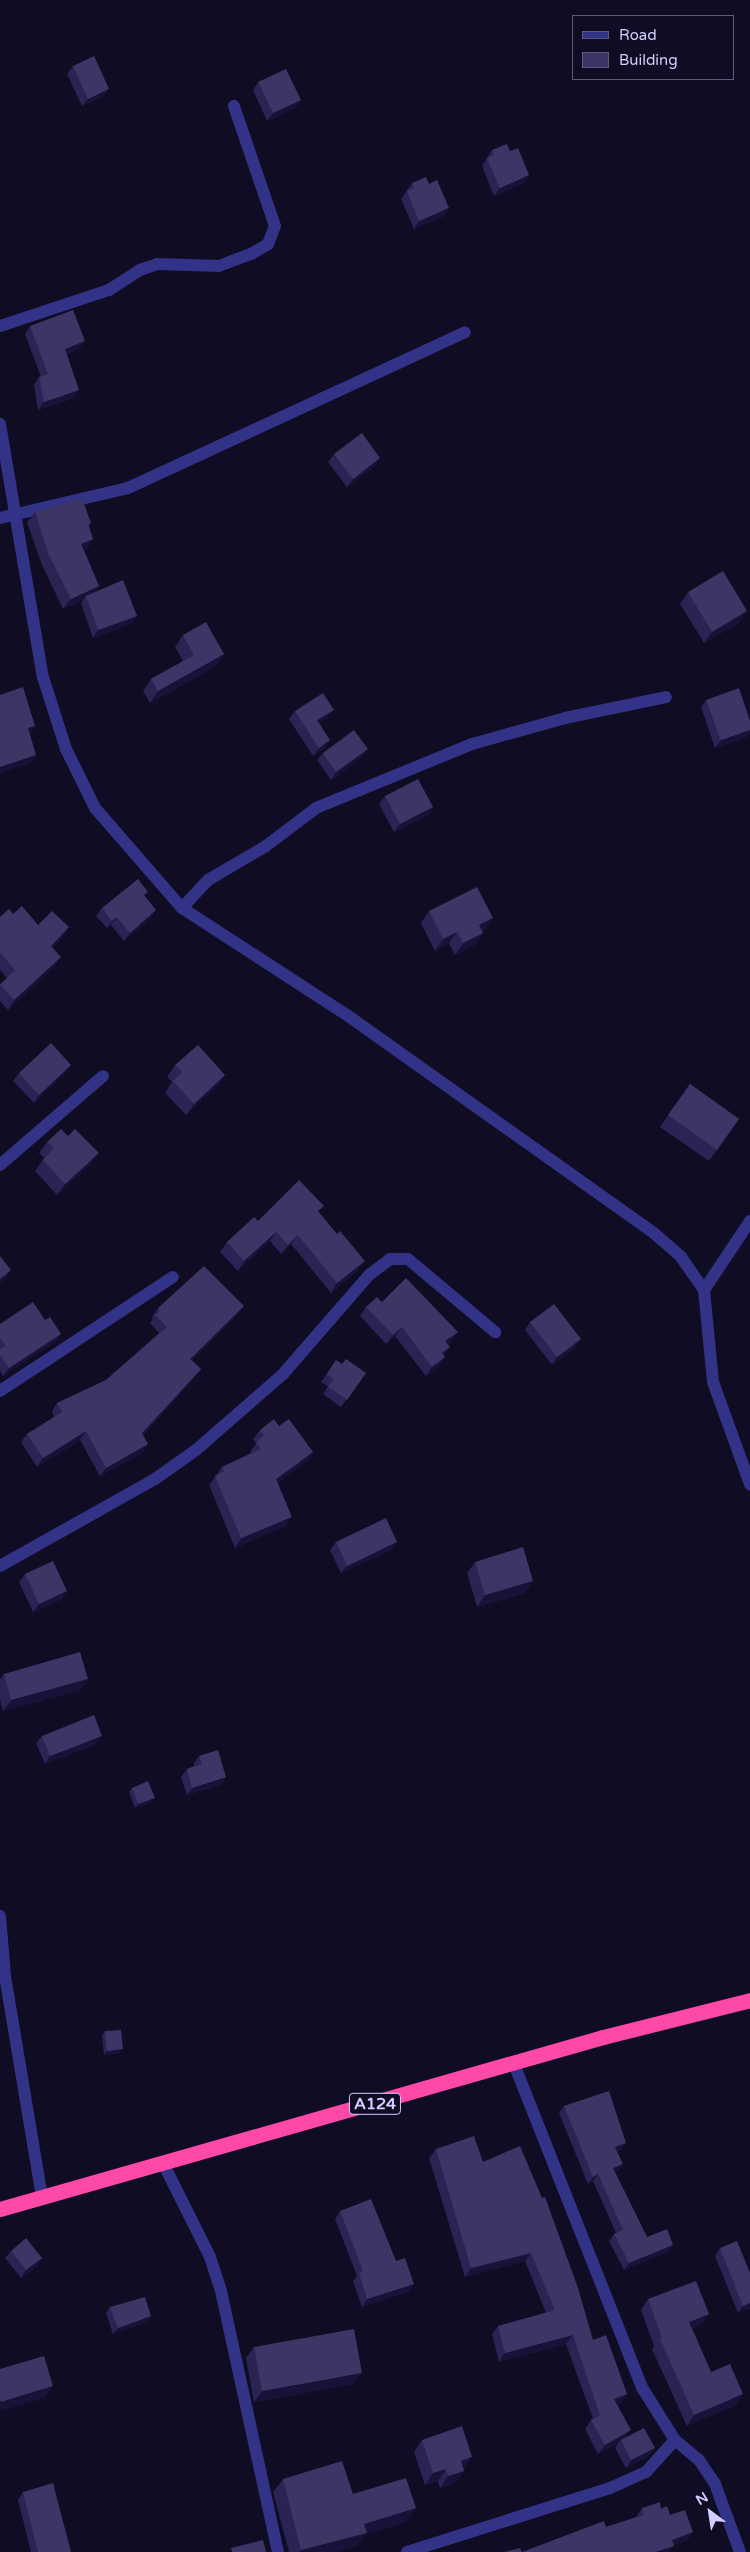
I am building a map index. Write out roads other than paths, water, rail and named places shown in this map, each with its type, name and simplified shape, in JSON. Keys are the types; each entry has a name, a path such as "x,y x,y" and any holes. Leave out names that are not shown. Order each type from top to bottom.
{"highway":[{"name":"A124","path":"0,2210 603,2037 750,2000"}],"street":[{"path":"0,326 108,290 140,270 157,264 219,266 252,254 268,244 275,226 234,106"},
{"path":"0,518 128,488 465,332"},
{"path":"0,424 43,677 66,749 95,808 182,908 347,1015 647,1228 681,1257 704,1290 713,1382 750,1484"},
{"path":"182,908 208,880 266,846 316,808 472,744 565,718 666,697"},
{"path":"0,1165 103,1076"},
{"path":"704,1290 750,1221"},
{"path":"0,1566 155,1479 196,1450 283,1374 369,1275 390,1260 408,1260 495,1332"},
{"path":"0,1391 173,1277"},
{"path":"0,1916 5,1976 42,2197"},
{"path":"514,2064 643,2389 675,2440 699,2460 715,2484 740,2552"},
{"path":"163,2163 210,2257 220,2291 278,2552"},
{"path":"407,2552 610,2488 646,2472 675,2440"}]}
